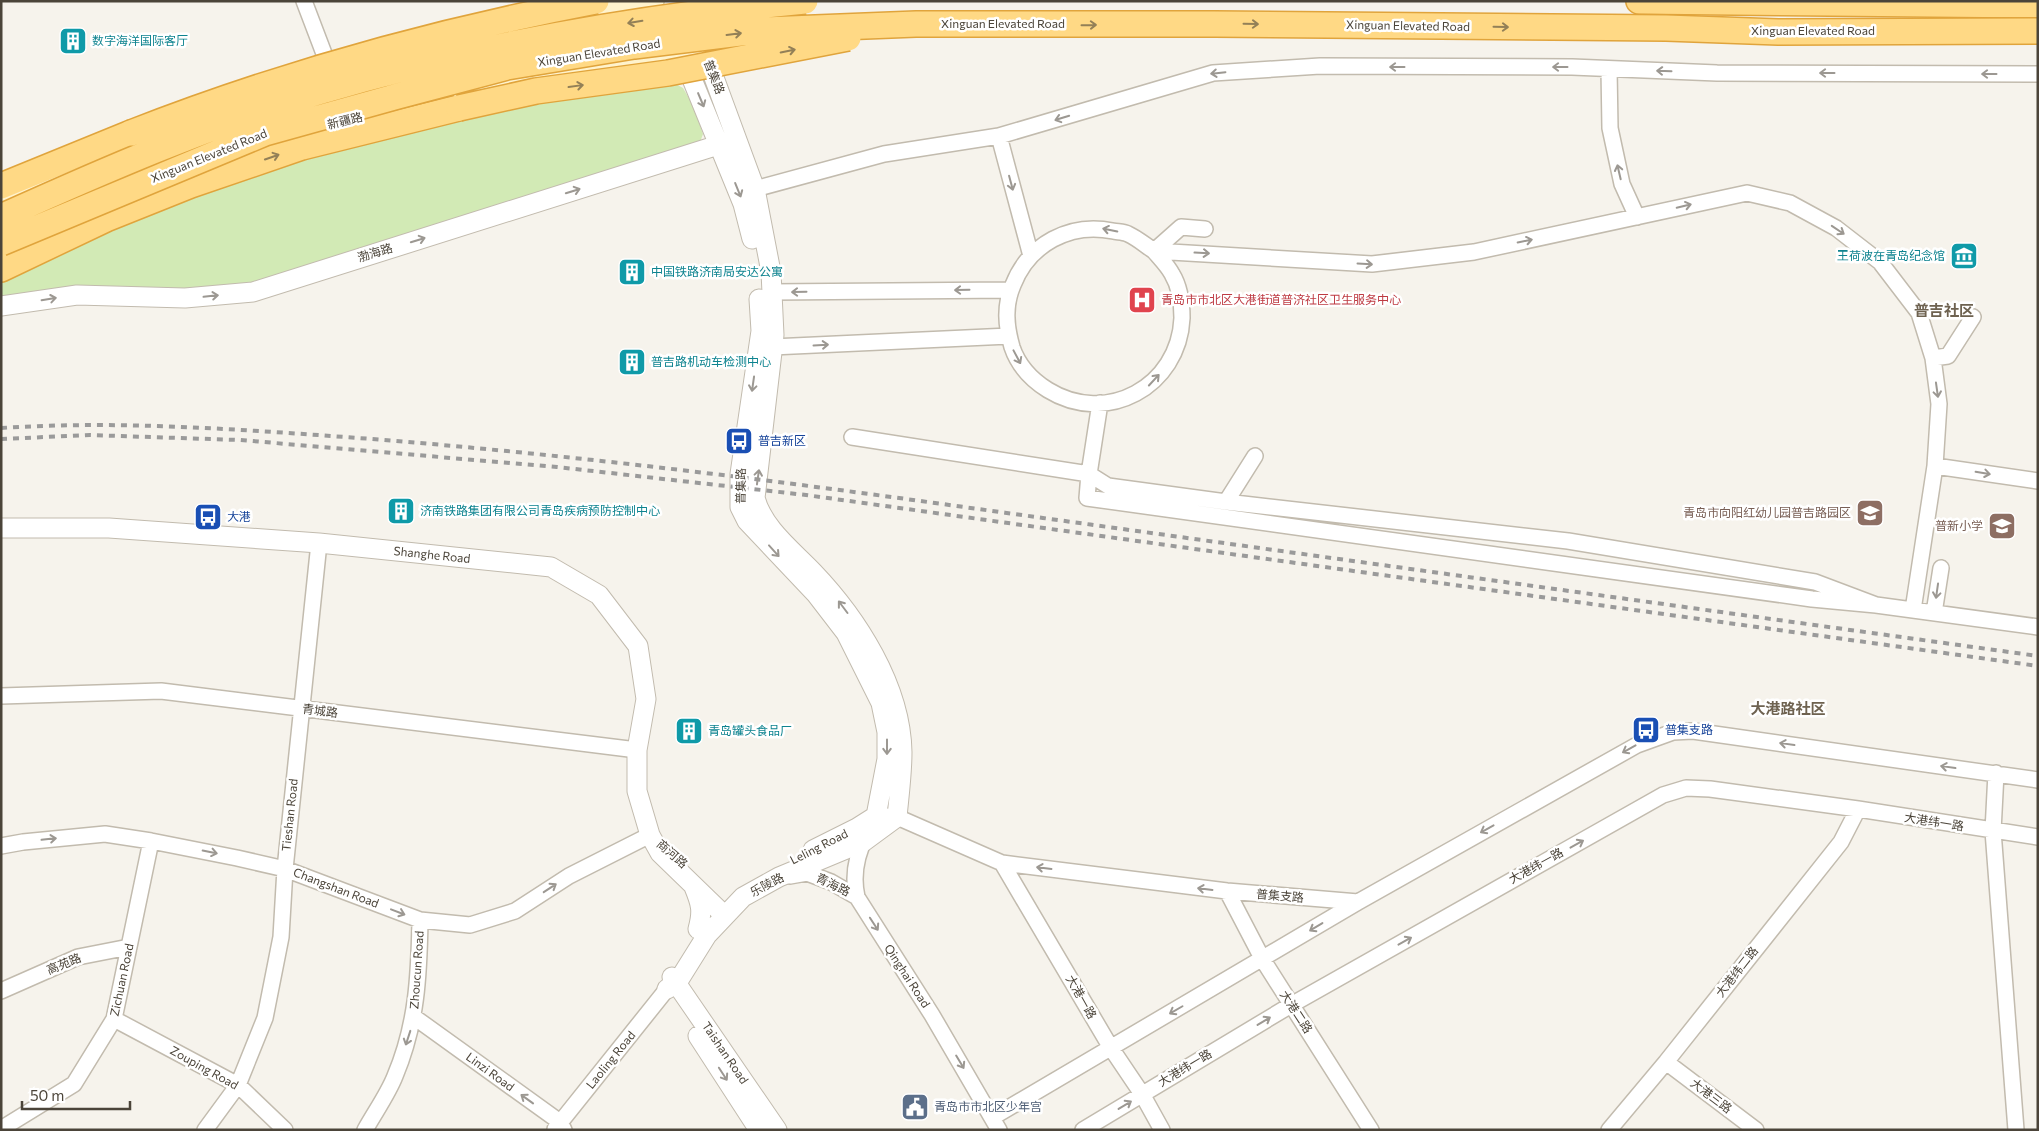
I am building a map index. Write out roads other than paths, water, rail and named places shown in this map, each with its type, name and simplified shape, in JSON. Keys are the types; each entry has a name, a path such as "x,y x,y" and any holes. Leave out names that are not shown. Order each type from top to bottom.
{"highway":[{"path":"1,186 178,115 344,60 441,34 596,1"},
{"name":"Xinguan Elevated Road","path":"1,217 142,154 318,92 514,42 683,14 805,1"},
{"path":"1639,1 2038,5"},
{"path":"1,269 106,219 191,185 302,147 459,108 536,92 678,72 916,24"},
{"name":"Xinguan Elevated Road","path":"1,243 265,133 507,67 634,46 765,30 916,24 1215,24 1666,28 1778,32 2038,31"}],"main road":[{"path":"1,202 134,144 246,102 332,75 430,47 558,16 653,1"},
{"name":"新疆路","path":"1,251 172,177 277,138 470,88 608,63 705,54"}],"street":[{"path":"304,1 332,75"},
{"name":"普集路","path":"674,1 705,54 738,139 754,189 771,272 774,335 755,498 758,511 772,529 832,592 853,620 879,667 895,705 900,734 902,753 897,817"},
{"name":"普集路","path":"674,1 683,56 743,204 753,242 758,279 761,331 740,474 740,507 747,521 816,594 846,633 881,703 887,732 887,759 876,816"},
{"path":"754,189 884,154 998,136 1213,73 1320,66 1608,69 1717,73 2038,74"},
{"path":"1608,69 1610,128 1622,184 1637,217"},
{"path":"998,136 1031,256"},
{"name":"渤海路","path":"1,306 78,295 185,298 253,292 738,139"},
{"path":"1154,251 1372,264 1474,252 1747,193 1790,203 1836,228 1880,262 1920,313 1933,358 1939,404 1935,466 1913,610"},
{"path":"1154,251 1181,227 1205,229"},
{"path":"1097,228 1128,234 1154,251 1173,275 1182,304 1181,335 1169,363 1149,386 1122,401 1091,405 1061,398 1035,382 1016,358 1006,328 1007,298 1019,269 1040,246 1067,232 1097,228"},
{"path":"772,292 1010,290"},
{"path":"1933,358 1948,356 1973,317"},
{"path":"772,347 1009,336"},
{"path":"1100,403 1087,498 1812,599 1876,605 2038,627"},
{"path":"852,437 1089,474 1108,486 1226,502 1568,541 1815,582 1876,605"},
{"path":"1226,502 1255,456"},
{"path":"1935,466 2038,481"},
{"name":"Shanghe Road","path":"1,528 109,528 319,544 551,567 598,595 638,646 646,699 637,750 637,791 650,835"},
{"name":"Tieshan Road","path":"205,1130 238,1085 265,1018 281,937 285,869 319,544"},
{"path":"1934,613 1940,568"},
{"name":"青城路","path":"1,696 161,691 637,750"},
{"path":"996,1124 1111,1048 1263,960 1358,902 1637,744 1673,732 1693,731 2038,780"},
{"path":"1996,773 1993,831 2016,1130"},
{"name":"大港纬一路","path":"1083,1130 1291,1005 1664,795 1686,788 1710,788 2038,837"},
{"name":"大港纬二路","path":"1609,1130 1666,1062 1841,842 1858,809"},
{"name":"普集支路","path":"876,816 897,817 1002,863 1226,891 1358,902"},
{"name":"Qinghai Road","path":"876,816 863,842 854,867 856,897 932,1015 996,1124"},
{"name":"Leling Road","path":"672,983 680,960 698,929 724,909 732,892 857,828 876,816"},
{"name":"乐陵路","path":"672,983 724,909 779,877 863,842 897,817"},
{"name":"Changshan Road","path":"1,846 104,834 150,841 285,869 420,920 470,925 515,911 569,876 650,835"},
{"name":"商河路","path":"650,835 660,853 693,885 724,909"},
{"name":"商河路","path":"650,835 724,909"},
{"name":"Zichuan Road","path":"1,1129 74,1084 114,1019 150,841"},
{"name":"大港一路","path":"1002,863 1111,1048 1142,1094 1162,1130"},
{"name":"青海路","path":"779,877 807,873 831,882 856,897"},
{"path":"693,885 700,903 702,916 698,929"},
{"name":"大港二路","path":"1226,891 1263,960 1371,1130"},
{"name":"Zhoucun Road","path":"365,1130 395,1076 414,1017 419,973 420,920"},
{"name":"高苑路","path":"1,991 78,957 129,947"},
{"path":"672,983 759,1130"},
{"name":"Laoling Road","path":"559,1127 672,983"},
{"name":"Taishan Road","path":"672,983 776,1130"},
{"name":"Linzi Road","path":"414,1017 559,1127"},
{"name":"Zouping Road","path":"114,1019 238,1085 285,1130"},
{"name":"大港三路","path":"1666,1062 1756,1130"}],"railway":[{"path":"1,428 94,425 233,429 372,439 583,459 865,493 2038,656"},
{"path":"1,439 90,435 240,440 557,467 806,495 2038,666"}],"place":[{"name":"数字海洋国际客厅","path":"73,41"},
{"name":"王荷波在青岛纪念馆","path":"1964,256"},
{"name":"中国铁路济南局安达公寓","path":"632,272"},
{"name":"青岛市市北区大港街道普济社区卫生服务中心","path":"1142,300"},
{"name":"普吉路机动车检测中心","path":"632,362"},
{"name":"普吉新区","path":"739,441"},
{"name":"济南铁路集团有限公司青岛疾病预防控制中心","path":"401,511"},
{"name":"青岛市向阳红幼儿园普吉路园区","path":"1870,513"},
{"name":"大港","path":"208,517"},
{"name":"普新小学","path":"2002,526"},
{"name":"普集支路","path":"1646,730"},
{"name":"青岛罐头食品厂","path":"689,731"},
{"name":"青岛市市北区少年宫","path":"915,1107"}],"district":[{"name":"普吉社区","path":"1944,311"},
{"name":"大港路社区","path":"1788,709"}]}
